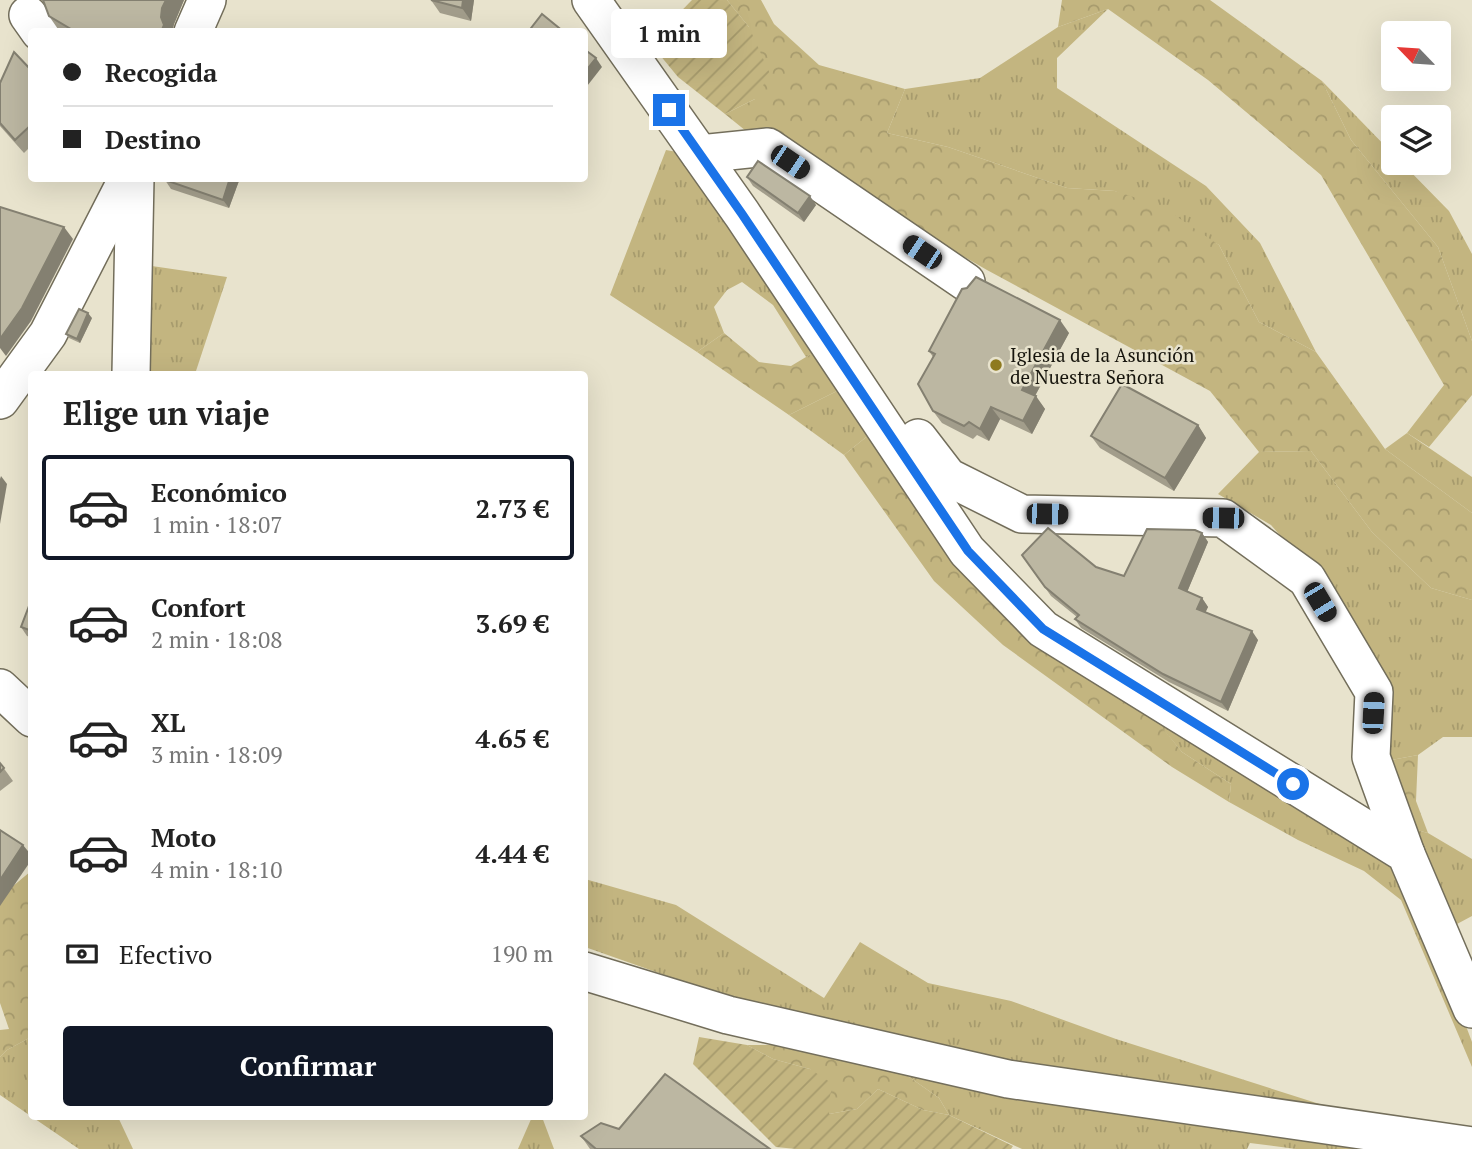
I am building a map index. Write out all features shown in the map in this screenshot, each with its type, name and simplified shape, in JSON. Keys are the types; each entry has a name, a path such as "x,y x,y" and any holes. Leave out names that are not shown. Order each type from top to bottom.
{"street":[{"path":"195,28 207,0"},
{"path":"591,0 742,214 968,551 1043,629 1406,854"},
{"path":"700,154 768,147 966,282"},
{"path":"0,400 48,334 126,182"},
{"path":"131,371 135,182"},
{"path":"742,214 948,477 1022,514 1223,518 1307,579 1374,692 1371,757 1406,854 1472,1009"},
{"path":"0,688 28,714"},
{"path":"588,972 728,1015 1008,1079 1472,1146"}],"green space":[{"path":"692,0 727,0 749,27 770,74 755,99 725,114 678,77 650,43"},
{"path":"727,0 761,0 774,24 819,65 905,89 887,133 948,147 1067,188 1115,191 1161,206 1219,245 1259,322 1316,352 1385,449 1472,513 1472,600 1431,588 1372,532 1311,451 1259,452 1210,391 987,270 746,131 725,114 755,99 749,27"},
{"path":"1062,0 1210,0 1322,81 1351,140 1438,247 1472,341 1472,395 1429,447 1407,433 1444,385 1321,175 1208,80 1108,9 1058,27"},
{"path":"1108,9 1057,58 1057,88 1206,186 1260,243 1316,352 1259,322 1219,245 1115,191 1067,188 948,147 887,133 905,89 980,78 1058,27"},
{"path":"1322,81 1381,142 1381,175 1414,175 1449,211 1472,254 1472,341 1438,247 1351,140"},
{"path":"666,150 683,153 816,351 806,357 773,305 742,282 727,290 714,307 724,333 697,352 610,295"},
{"path":"145,265 227,277 196,371 144,371"},
{"path":"724,333 759,362 791,366 816,351 841,389 789,415 697,352"},
{"path":"841,389 870,434 844,455 789,415"},
{"path":"1407,433 1472,477 1472,513 1385,449"},
{"path":"870,434 1153,716 1182,752 1231,784 1229,802 1172,767 1003,645 934,581 844,455"},
{"path":"1311,451 1372,532 1431,588 1472,600 1472,737 1443,737 1418,755 1386,761 1317,578 1271,525 1218,494 1259,452"},
{"path":"1153,717 1376,849 1405,880 1435,944 1472,1042 1472,1067 1401,900 1364,871 1298,840 1229,802 1231,784 1182,752"},
{"path":"1418,755 1416,801 1428,833 1405,827 1386,761"},
{"path":"1405,827 1428,833 1472,859 1472,916 1457,924 1472,962 1472,994"},
{"path":"28,874 28,1039 0,1057 0,1030 9,1029 0,1003 0,897"},
{"path":"588,880 676,905 824,998 860,942 928,983 1011,1001 1116,1039 1329,1107 1472,1127 1472,1138 863,1037 787,1018 588,948"},
{"path":"699,1037 747,1045 773,1059 810,1069 833,1084 829,1114 857,1109 878,1089 923,1110 949,1115 1013,1146 1011,1149 776,1147 693,1064"},
{"path":"28,1039 28,1114 0,1095 0,1057"},
{"path":"747,1045 809,1045 895,1067 939,1098 949,1115 923,1110 878,1089 857,1109 829,1114 829,1100 810,1069 773,1059"},
{"path":"895,1067 1408,1149 1296,1149 1250,1143 1247,1149 1022,1149 949,1115 939,1098"},
{"path":"37,1120 119,1120 133,1149 79,1149"},
{"path":"531,1120 543,1120 554,1149 518,1149"}],"building":[{"path":"43,0 166,0 162,8 163,28 69,28 49,16"},
{"path":"431,0 463,0 462,8"},
{"path":"542,14 559,28 531,28"},
{"path":"14,52 28,67 28,128 15,140 0,123 0,83"},
{"path":"588,52 596,58 588,68"},
{"path":"758,161 810,196 798,213 747,177"},
{"path":"171,182 229,182 223,200"},
{"path":"0,207 64,227 22,308 0,339"},
{"name":"Iglesia de la Asunción de Nuestra Señora","path":"976,277 1060,320 1022,390 1036,396 1023,421 991,407 980,429 969,422 964,426 933,411 918,384 935,354 929,351 962,289 967,288"},
{"path":"79,309 88,313 77,339 66,334"},
{"path":"1122,384 1198,425 1165,478 1091,436"},
{"path":"1048,528 1096,567 1124,576 1147,529 1195,530 1202,533 1179,588 1202,598 1197,609 1252,631 1221,702 1163,674 1075,619 1079,615 1045,587 1022,555"},
{"path":"28,609 28,630 21,627"},
{"path":"0,830 23,845 0,880"},
{"path":"665,1074 770,1149 596,1149 581,1136 601,1123 619,1129"}],"place":[{"name":"Iglesia de la Asunción de Nuestra Señora","path":"996,365"}],"route":[{"path":"669,110 968,551 1043,629 1293,784"}]}
